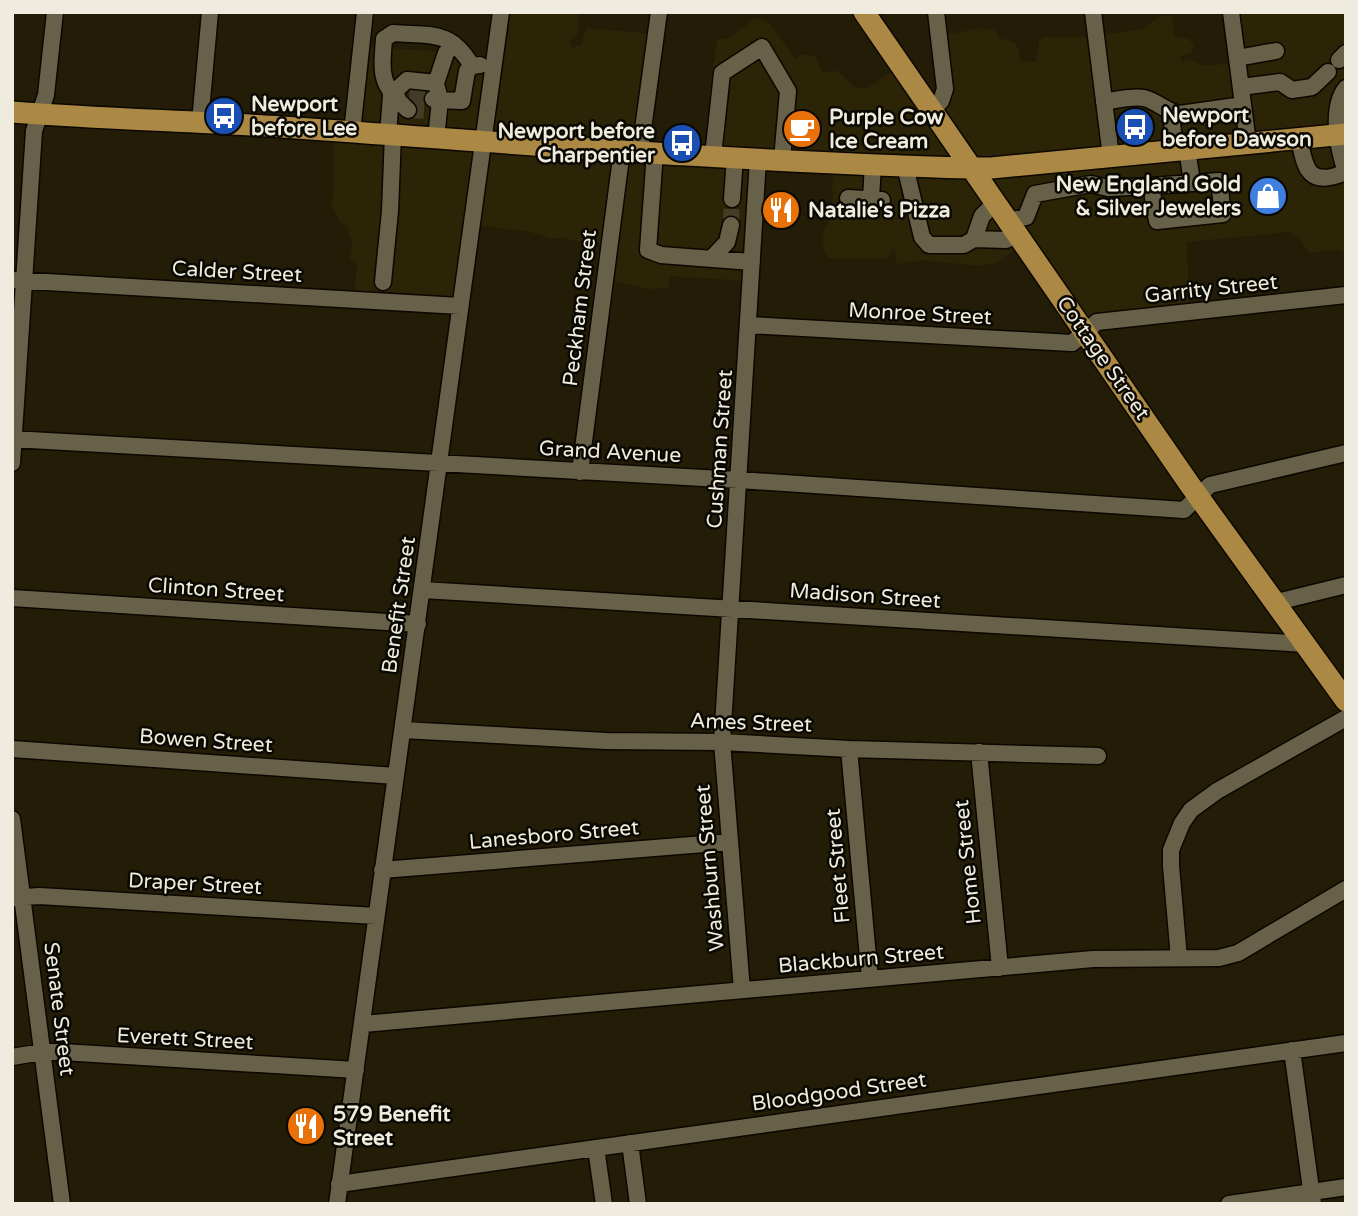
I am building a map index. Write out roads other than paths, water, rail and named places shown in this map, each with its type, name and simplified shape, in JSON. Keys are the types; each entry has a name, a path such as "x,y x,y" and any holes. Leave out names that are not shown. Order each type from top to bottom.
{"main road":[{"name":"Cottage Street","path":"864,12 1199,496 1346,701"},
{"path":"12,112 758,159 971,168 1086,160 1342,134"}],"street":[{"path":"12,463 19,280 34,131 46,95 55,12"},
{"path":"200,122 210,12"},
{"path":"352,132 365,12"},
{"name":"Benefit Street","path":"337,1204 501,12"},
{"path":"659,12 639,151 648,250 661,255 752,262"},
{"path":"932,110 941,101 945,89 936,12"},
{"path":"1093,12 1111,157"},
{"path":"1231,12 1248,143"},
{"path":"383,282 390,211 391,95 382,73 384,39 393,33 441,37 493,67"},
{"path":"713,156 722,73 762,47 788,91 782,160"},
{"path":"436,139 436,83 446,53 463,50"},
{"path":"462,102 467,71 463,50"},
{"path":"1237,58 1276,51"},
{"path":"1241,87 1280,82 1292,90 1312,87 1338,62"},
{"path":"391,95 407,80 436,83"},
{"path":"1299,138 1303,162 1311,174 1319,179 1332,178 1346,172 1337,111 1339,100 1346,88"},
{"path":"391,95 409,104"},
{"path":"1104,102 1142,97 1171,113 1180,114 1243,105"},
{"path":"435,106 462,102 487,105"},
{"path":"1171,113 1192,182"},
{"name":"Peckham Street","path":"580,472 639,151"},
{"path":"732,199 735,157"},
{"name":"Cushman Street","path":"722,742 758,159"},
{"path":"1086,160 1091,184"},
{"path":"848,198 876,199 873,164"},
{"path":"905,166 922,237 929,245 964,245 974,239 1006,240 1012,228 1026,217 1034,194 1091,184 1108,188 1219,181 1223,214 1157,221 1151,186"},
{"path":"974,239 982,216 995,203"},
{"path":"712,259 727,242 731,225"},
{"name":"Calder Street","path":"19,280 460,306"},
{"name":"Garrity Street","path":"1085,332 1097,322 1346,295"},
{"name":"Monroe Street","path":"749,325 1072,343 1085,332"},
{"name":"Grand Avenue","path":"13,439 739,480 1184,510 1210,485 1346,453"},
{"path":"1277,602 1346,585"},
{"name":"Madison Street","path":"423,590 1306,644"},
{"name":"Clinton Street","path":"12,598 418,624"},
{"path":"1179,958 1171,850 1182,823 1204,799 1346,718"},
{"name":"Ames Street","path":"403,730 606,741 722,742 849,749 1098,756"},
{"name":"Washburn Street","path":"722,742 742,990"},
{"name":"Bowen Street","path":"12,749 396,776"},
{"name":"Fleet Street","path":"849,749 870,979"},
{"name":"Home Street","path":"979,752 1000,968"},
{"name":"Senate Street","path":"12,819 17,897 42,1052 62,1204"},
{"name":"Lanesboro Street","path":"382,870 729,842"},
{"name":"Blackburn Street","path":"363,1024 1093,959 1219,958 1238,953 1346,889"},
{"name":"Draper Street","path":"17,897 376,916"},
{"name":"Bloodgood Street","path":"339,1184 1346,1043"},
{"path":"1292,1051 1312,1198"},
{"name":"Everett Street","path":"12,1057 42,1052 356,1070"},
{"path":"630,1143 638,1204"},
{"path":"596,1148 604,1204"},
{"path":"1229,1204 1312,1198 1346,1187"}],"tunnel":[{"path":"409,97 430,99"},
{"path":"408,110 430,111"},
{"path":"731,225 732,199"}],"place":[{"name":"Newport before Lee","path":"224,116"},
{"name":"Newport before Dawson","path":"1135,127"},
{"name":"Purple Cow Ice Cream","path":"802,129"},
{"name":"Newport before Charpentier","path":"682,143"},
{"name":"New England Gold & Silver Jewelers","path":"1268,196"},
{"name":"Natalie's Pizza","path":"781,210"},
{"name":"579 Benefit Street","path":"306,1126"}]}
